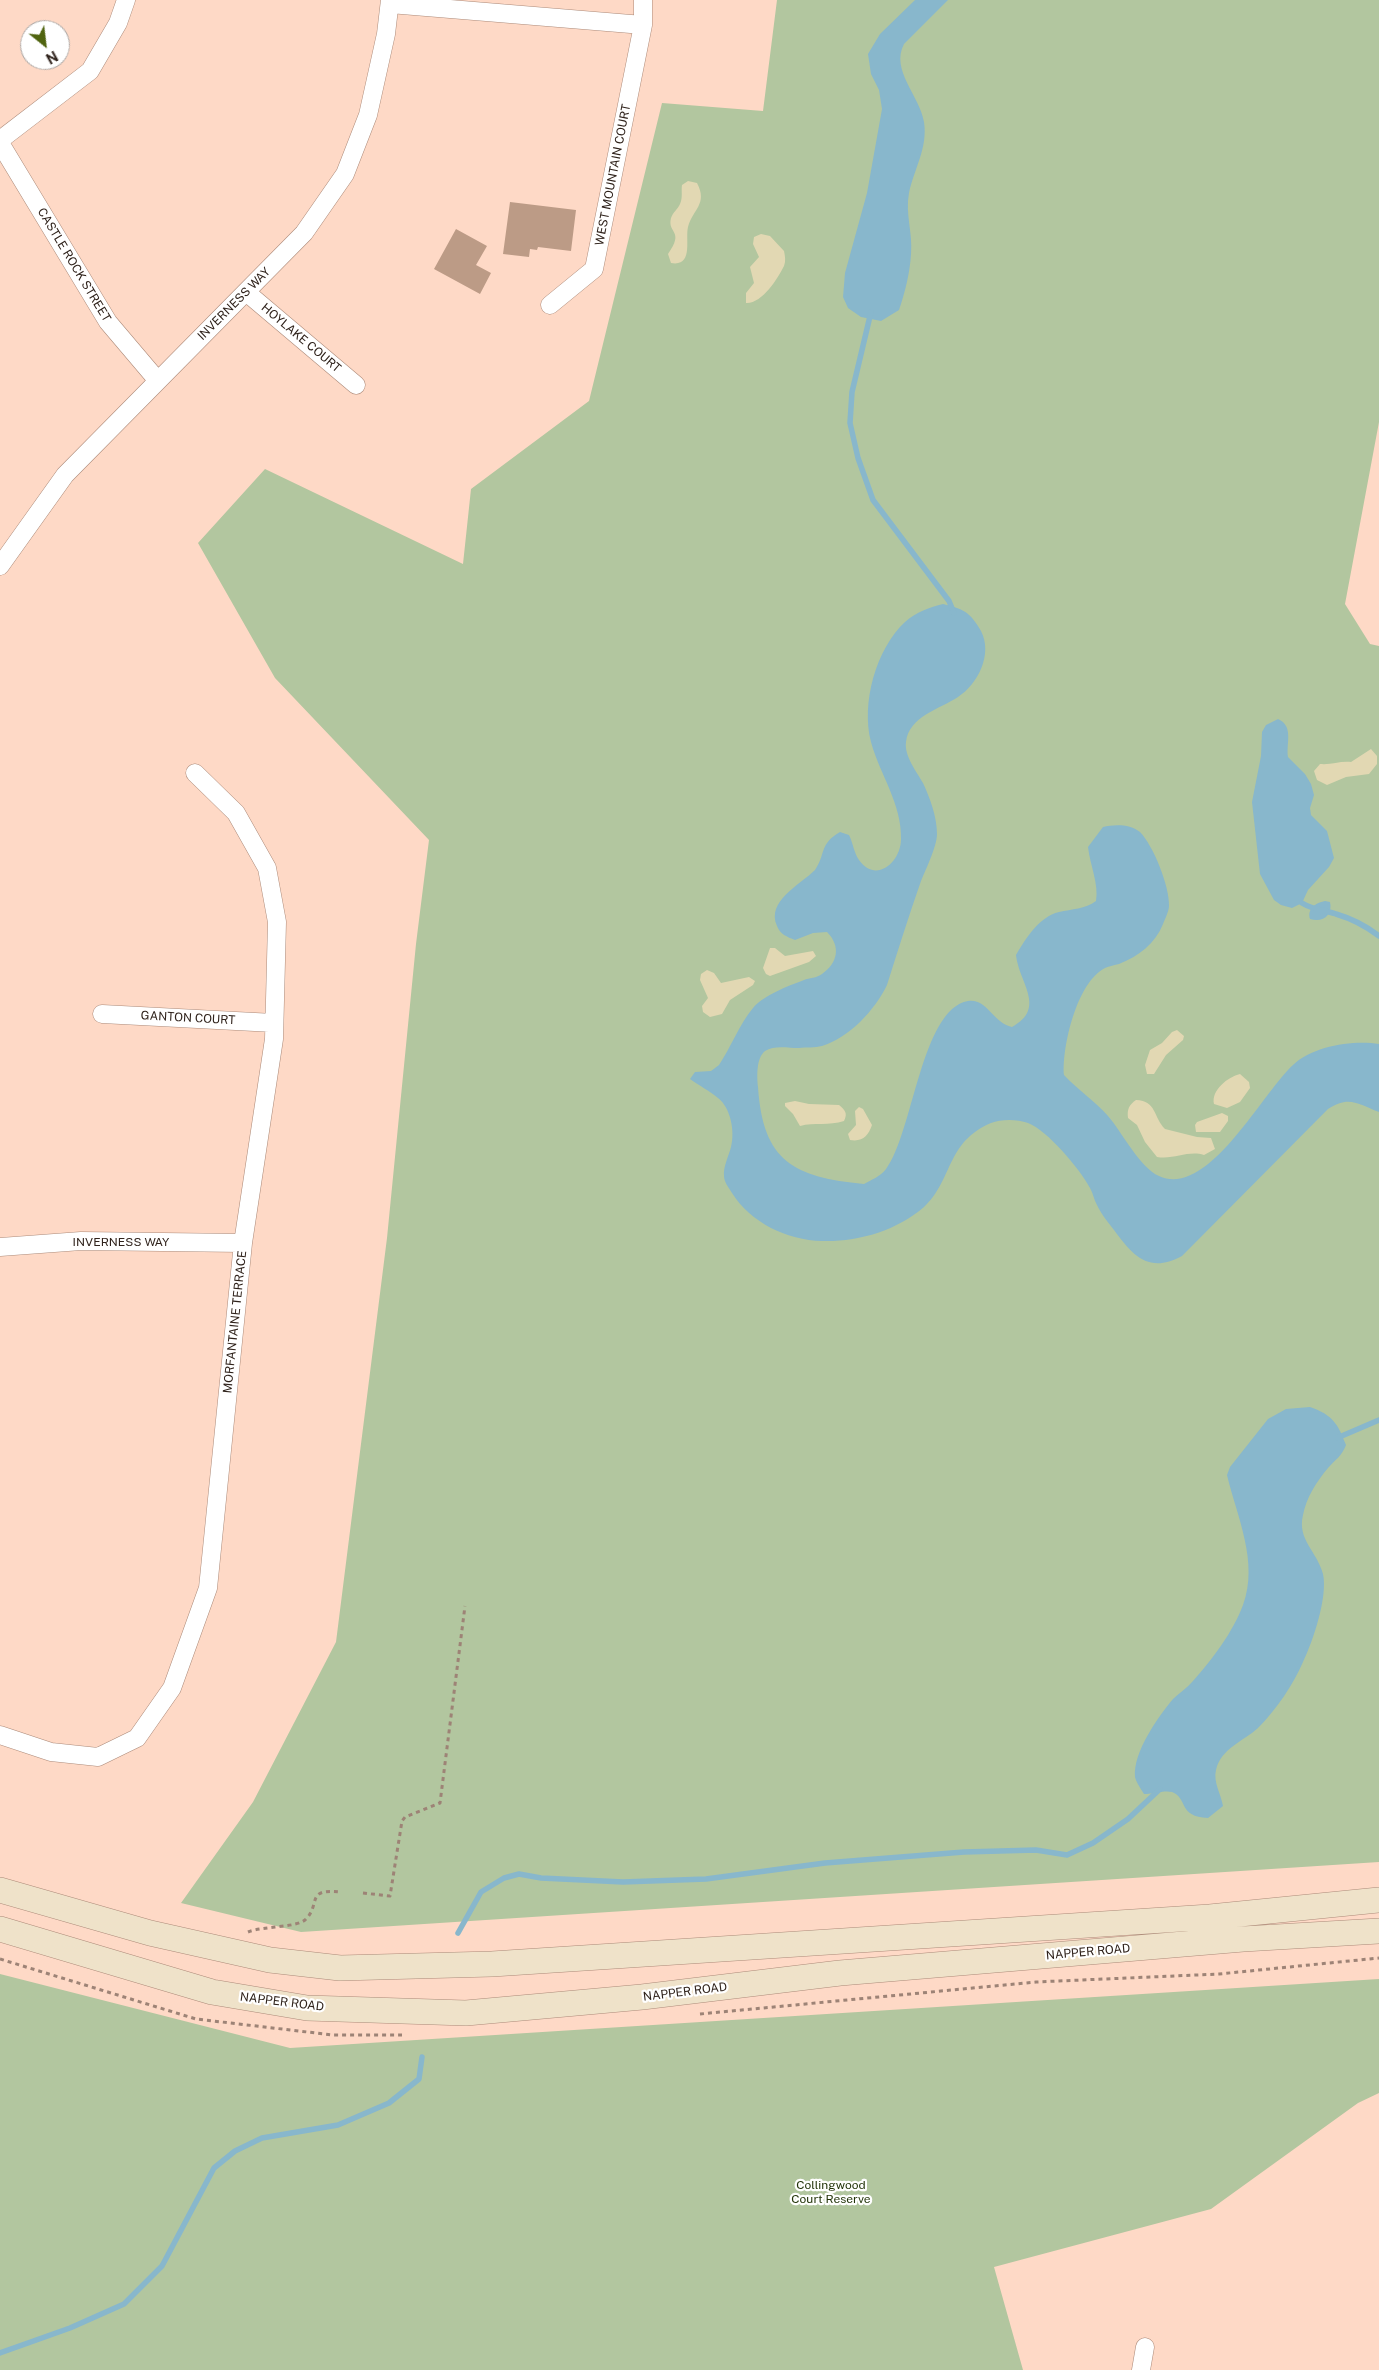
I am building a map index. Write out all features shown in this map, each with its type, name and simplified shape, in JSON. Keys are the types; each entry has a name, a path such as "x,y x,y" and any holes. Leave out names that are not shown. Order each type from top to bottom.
{"main road":[{"path":"0,1890 168,1937 270,1960 340,1968 492,1964 1210,1917 1379,1900"},
{"name":"NAPPER ROAD","path":"0,1929 212,1992 307,2008 466,2013 642,1997 859,1972 1243,1939 1379,1932"}],"street":[{"path":"0,142 90,72 118,23 126,0"},
{"name":"WEST MOUNTAIN COURT","path":"550,305 594,269 643,25 643,0"},
{"path":"390,2 643,25"},
{"name":"INVERNESS WAY","path":"0,566 65,475 304,233 345,174 368,115 386,34 390,2"},
{"name":"CASTLE ROCK STREET","path":"0,142 108,322 158,381"},
{"name":"HOYLAKE COURT","path":"246,292 356,385"},
{"name":"MORFANTAINE TERRACE","path":"0,1736 51,1752 98,1757 137,1738 172,1688 208,1588 243,1243 274,1039 277,922 266,868 236,813 195,773"},
{"name":"GANTON COURT","path":"102,1014 274,1023"},
{"name":"INVERNESS WAY","path":"0,1247 81,1241 243,1243"},
{"path":"1141,2370 1145,2347"}],"path":[{"path":"364,1893 390,1896 402,1821 405,1817 440,1803 465,1606"},
{"path":"244,1938 247,1932 252,1930 300,1923 306,1919 314,1900 320,1893 326,1891 341,1892"}],"green space":[{"path":"777,0 1379,0 1379,422 1345,604 1370,644 1379,646 1379,1862 301,1932 181,1903 253,1802 336,1642 387,1238 416,944 429,840 275,678 198,543 265,469 463,564 471,489 589,401 662,103 763,111"},
{"name":"Collingwood Court Reserve","path":"0,1974 290,2048 1379,1979 1379,2093 1358,2103 1211,2209 994,2267 1023,2370 0,2370"}],"sand":[{"path":"688,181 697,183 701,196 700,201 688,227 686,257 678,263 671,263 668,254 673,246 675,236 670,223 671,218 681,201 682,185"},
{"path":"761,234 770,236 784,251 785,264 774,283 763,295 752,302 746,303 746,293 754,283 750,267 759,257 753,244 754,237"},
{"path":"1371,749 1377,756 1377,764 1369,774 1346,777 1327,785 1317,780 1314,771 1320,764 1351,762"},
{"path":"770,948 775,948 785,956 813,951 816,956 809,962 770,976 766,974 763,968"},
{"path":"707,970 714,973 721,983 749,977 755,981 753,985 730,1000 722,1014 710,1017 703,1012 702,1006 708,998 700,980 701,974"},
{"path":"1177,1030 1184,1036 1183,1040 1166,1055 1154,1074 1147,1074 1145,1065 1150,1050 1162,1043 1172,1032"},
{"path":"1240,1074 1249,1082 1250,1088 1240,1102 1227,1108 1214,1104 1215,1094 1221,1085 1230,1078"},
{"path":"1136,1100 1148,1103 1151,1106 1165,1129 1197,1137 1211,1138 1215,1149 1204,1155 1192,1154 1163,1158 1157,1157 1145,1142 1137,1125 1128,1118 1129,1108"},
{"path":"795,1101 809,1104 839,1105 843,1108 846,1116 844,1121 800,1126 793,1114 785,1106 785,1103"},
{"path":"859,1107 863,1109 872,1125 869,1132 862,1139 850,1140 848,1134 856,1125 855,1111"},
{"path":"1222,1113 1228,1116 1228,1121 1220,1132 1196,1132 1195,1125 1197,1122"}],"water":[{"path":"915,0 948,0 904,44 901,54 903,73 921,112 925,132 920,158 909,193 908,208 911,246 910,268 905,290 899,310 881,321 861,317 848,308 843,297 845,273 867,193 882,109 879,90 871,74 868,54 880,34"},
{"path":"943,604 970,615 981,631 985,649 981,668 972,684 958,697 919,719 908,733 906,742 907,753 931,801 937,828 937,839 921,881 887,985 876,1004 851,1030 832,1042 816,1047 777,1047 769,1049 762,1054 758,1068 758,1083 761,1112 767,1133 775,1149 787,1161 801,1170 840,1181 864,1184 881,1174 886,1169 895,1152 904,1129 919,1075 939,1026 952,1009 968,1001 980,1003 1005,1025 1012,1027 1022,1020 1028,1012 1029,1003 1016,955 1029,935 1045,918 1059,912 1087,906 1096,901 1095,881 1088,847 1103,827 1117,825 1132,827 1145,838 1155,856 1167,888 1169,898 1168,910 1156,938 1146,948 1126,961 1105,968 1095,975 1086,987 1079,1000 1069,1032 1064,1075 1108,1116 1145,1166 1159,1176 1178,1179 1196,1172 1215,1158 1233,1140 1280,1079 1301,1058 1334,1046 1357,1043 1379,1044 1379,1112 1354,1102 1342,1102 1328,1109 1182,1256 1170,1261 1151,1263 1143,1260 1128,1248 1105,1218 1091,1190 1071,1161 1036,1127 1014,1120 991,1123 976,1131 958,1151 940,1185 924,1207 889,1229 863,1237 836,1241 809,1240 783,1233 771,1228 749,1213 740,1204 727,1185 724,1169 732,1141 729,1114 718,1098 690,1079 695,1072 711,1071 719,1065 743,1022 758,1003 784,988 820,975 827,970 834,960 836,949 827,932 813,933 795,940 780,931 775,917 780,901 815,870 826,845 833,836 840,832 849,835 859,860 866,867 873,870 880,870 886,867 897,855 901,839 898,814 871,742 868,727 870,694 879,662 895,633 914,615 928,608"},
{"path":"1278,719 1283,722 1288,730 1288,757 1305,774 1311,784 1314,795 1310,808 1311,815 1327,831 1334,858 1329,867 1308,890 1302,903 1292,908 1281,905 1274,900 1260,874 1252,802 1261,756 1262,732 1266,725"},
{"path":"1330,902 1331,907 1326,917 1319,920 1310,919 1311,909 1318,903"},
{"path":"1310,1407 1324,1413 1334,1421 1346,1445 1316,1484 1309,1496 1303,1515 1302,1524 1305,1539 1323,1574 1324,1584 1319,1619 1303,1662 1284,1697 1258,1728 1228,1750 1219,1762 1215,1774 1223,1806 1208,1818 1198,1817 1188,1811 1180,1798 1172,1792 1144,1794 1135,1777 1135,1767 1142,1746 1160,1715 1173,1699 1191,1684 1215,1655 1234,1625 1243,1605 1249,1572 1248,1556 1241,1523 1227,1475 1230,1467 1268,1419 1286,1409"}],"building":[{"path":"510,202 576,210 571,251 538,247 537,250 530,249 529,257 503,254"},
{"path":"456,229 487,246 476,265 491,273 480,294 434,269"}],"waterway":[{"path":"871,312 852,392 850,423 858,458 873,500 949,601 954,613"},
{"path":"1302,903 1354,921 1379,936"},
{"path":"1337,1438 1379,1420"},
{"path":"458,1933 481,1892 504,1878 519,1874 541,1878 623,1882 706,1879 825,1863 964,1852 1036,1850 1067,1855 1093,1843 1128,1819 1160,1789"},
{"path":"0,2353 70,2328 124,2304 162,2266 214,2168 235,2151 262,2138 338,2125 389,2103 419,2079 422,2057"}]}
